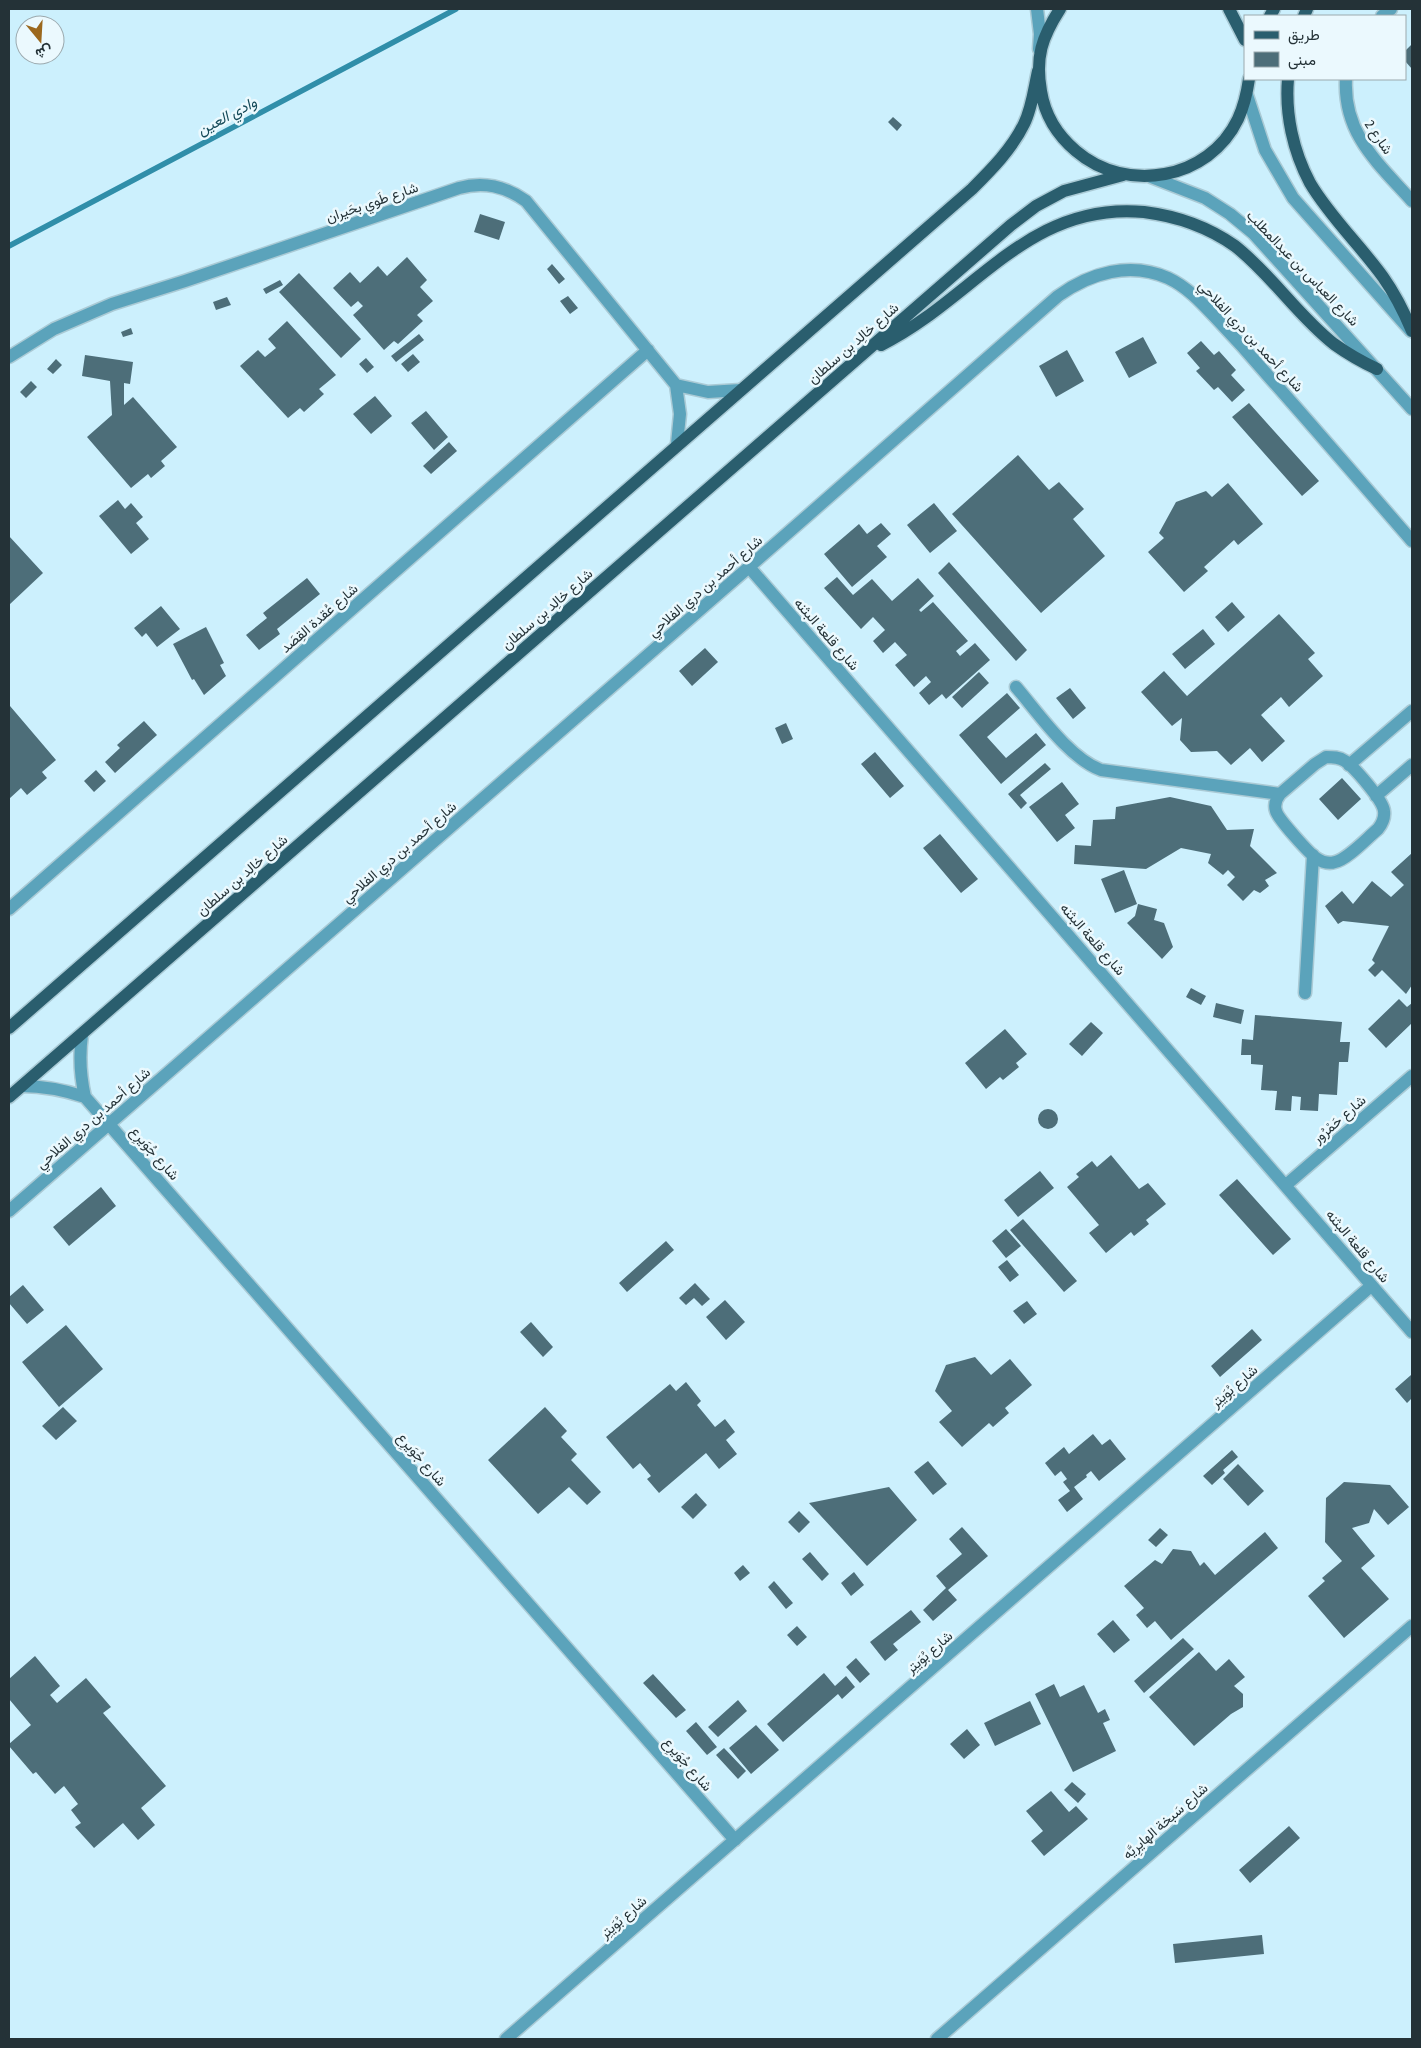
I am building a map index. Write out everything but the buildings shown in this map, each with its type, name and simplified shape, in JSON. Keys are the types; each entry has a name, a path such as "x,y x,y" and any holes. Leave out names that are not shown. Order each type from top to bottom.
{"main road":[{"path":"9,1028 677,444 972,189 1008,148 1024,124 1031,102 1047,28 1060,9"},
{"path":"1228,9 1244,38"},
{"path":"1038,65 1044,107 1062,138 1089,162 1123,175 1151,176 1177,171 1202,160 1222,142 1237,120 1247,95 1249,80"},
{"path":"1288,80 1287,94 1290,124 1297,154 1310,182 1327,208 1395,294 1412,332"},
{"name":"شارع خالِد بن سلطان","path":"9,1097 1011,225 1036,206 1064,191 1123,175"},
{"path":"857,360 914,326 1026,241 1050,228 1076,218 1103,213 1131,211 1158,214 1185,221 1211,232 1234,246 1255,264 1298,310 1334,344 1355,358 1377,369"}],"street":[{"path":"1037,9 1040,34 1038,65"},
{"name":"شارع 2","path":"1346,80 1345,94 1349,116 1358,137 1412,202"},
{"path":"1247,95 1265,150 1293,198 1412,332"},
{"name":"شارع العباس بن عبدالمطلب","path":"1151,176 1206,198 1230,214 1252,234 1412,409"},
{"name":"شارع طَوي بحَيران","path":"9,357 54,330 106,306 185,282 473,184 489,184 526,200 676,385"},
{"name":"شارع أحمد بن دري الفلاحي","path":"9,1211 1058,296 1077,283 1098,274 1121,270 1144,271 1166,277 1187,288 1240,344 1412,541"},
{"name":"شارع عُقدة القِصَد","path":"10,904 648,350"},
{"path":"677,444 680,414 676,385 708,392 741,390"},
{"name":"شارع قلعة البثنه","path":"749,567 1412,1332"},
{"path":"1016,687 1070,749 1090,765 1102,770 1280,794"},
{"path":"1350,765 1412,711"},
{"path":"1326,757 1339,758 1350,765 1381,800 1385,812 1384,818 1378,829 1340,861 1334,863 1322,862 1312,855 1276,812 1275,802 1280,794 1326,757"},
{"path":"1376,796 1412,765"},
{"path":"1305,993 1312,855"},
{"path":"22,1086 58,1089 85,1097 80,1055 82,1034"},
{"name":"شارع حَمْرُور","path":"1286,1185 1412,1076"},
{"name":"شارع جُوَيرِع","path":"85,1097 735,1840"},
{"name":"شارع بُوَيتِر","path":"506,2039 1371,1286"},
{"name":"شارع سَبخة الهايرِيَّه","path":"937,2039 1412,1626"}],"waterway":[{"name":"وادي العين","path":"9,246 456,9"}]}
